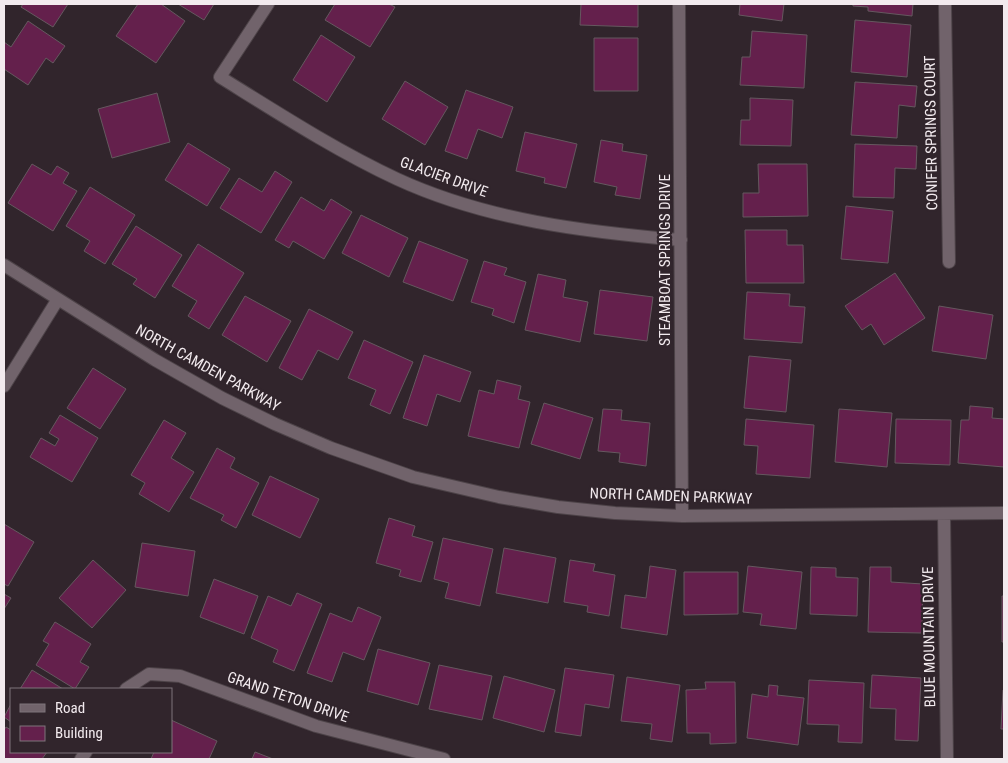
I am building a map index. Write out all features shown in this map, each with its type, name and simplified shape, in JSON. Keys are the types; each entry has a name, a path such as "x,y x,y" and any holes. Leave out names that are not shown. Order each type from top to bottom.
{"street":[{"name":"GLACIER DRIVE","path":"268,4 220,77 332,146 399,179 446,198 550,225 602,234 681,240"},
{"name":"STEAMBOAT SPRINGS DRIVE","path":"679,4 682,516"},
{"name":"CONIFER SPRINGS COURT","path":"945,4 949,262"},
{"name":"NORTH CAMDEN PARKWAY","path":"4,265 156,360 249,411 331,448 413,477 499,497 558,507 615,513 682,516 1004,513"},
{"path":"4,386 58,300"},
{"name":"BLUE MOUNTAIN DRIVE","path":"944,514 947,759"},
{"name":"GRAND TETON DRIVE","path":"127,688 148,674 180,676 316,726 444,759"}],"building":[{"path":"23,4 68,4 53,27 21,7"},
{"path":"138,4 161,4 185,21 156,63 116,36"},
{"path":"178,4 214,4 204,20"},
{"path":"335,4 389,4 395,7 370,47 325,20"},
{"path":"581,4 638,4 638,27 580,25"},
{"path":"740,4 784,4 782,21 739,15"},
{"path":"853,4 913,4 912,16 868,11 868,7 853,6"},
{"path":"855,20 911,25 907,77 851,72"},
{"path":"28,21 65,46 53,63 46,58 28,85 4,69 4,42 11,47"},
{"path":"752,31 807,35 804,88 740,85 742,57 750,57"},
{"path":"321,35 355,57 327,102 293,80"},
{"path":"594,38 638,38 638,91 594,91"},
{"path":"405,81 448,107 425,145 382,119"},
{"path":"855,82 917,86 915,107 899,105 897,138 851,135"},
{"path":"466,90 513,107 502,138 478,129 467,159 445,151"},
{"path":"157,93 170,142 112,158 98,109"},
{"path":"750,98 793,100 791,146 740,145 741,120 750,120"},
{"path":"525,132 577,144 566,188 544,183 545,178 516,171"},
{"path":"601,140 623,144 622,151 647,155 640,199 615,195 617,187 594,182"},
{"path":"188,143 230,169 207,206 165,180"},
{"path":"855,144 917,146 916,169 895,168 894,198 853,197"},
{"path":"32,164 51,175 57,166 69,173 63,183 77,191 53,231 8,203"},
{"path":"758,164 807,164 808,216 743,217 743,193 759,193"},
{"path":"275,171 292,182 261,233 220,208 239,178 262,192"},
{"path":"90,187 135,215 105,264 84,251 90,241 66,226"},
{"path":"301,197 324,211 331,199 352,212 324,259 293,241 289,248 275,240"},
{"path":"846,206 893,211 888,263 841,259"},
{"path":"361,215 408,238 389,277 342,253"},
{"path":"136,226 182,255 155,298 133,284 137,279 112,264"},
{"path":"745,230 787,230 787,245 803,245 804,283 746,283"},
{"path":"419,241 468,260 453,301 403,282"},
{"path":"198,244 244,273 209,329 188,316 197,301 172,286"},
{"path":"484,261 507,268 504,275 526,282 514,323 492,315 494,309 471,302"},
{"path":"895,273 925,318 884,345 871,324 862,330 845,306"},
{"path":"538,274 566,280 563,297 588,302 580,342 525,330"},
{"path":"600,290 653,297 647,341 594,334"},
{"path":"747,292 790,294 789,306 805,307 802,343 744,339"},
{"path":"245,296 291,321 267,362 222,335"},
{"path":"939,306 993,315 986,359 932,351"},
{"path":"309,309 353,332 338,360 318,350 302,380 279,368"},
{"path":"364,340 413,362 390,414 370,405 376,390 348,378"},
{"path":"424,355 471,372 460,402 437,394 427,426 403,418"},
{"path":"749,356 791,360 786,412 744,408"},
{"path":"93,368 126,389 100,429 67,408"},
{"path":"497,380 521,386 518,399 530,402 519,448 468,436 479,390 494,394"},
{"path":"544,403 593,418 580,459 531,444"},
{"path":"970,406 993,408 992,418 1004,419 1004,467 958,463 961,420 969,420"},
{"path":"603,409 622,410 621,420 650,423 646,466 619,462 620,453 598,451"},
{"path":"839,409 892,413 887,467 835,462"},
{"path":"60,415 98,438 72,482 30,457 41,438 55,446 59,439 49,433"},
{"path":"746,419 814,425 810,478 756,474 758,446 744,445"},
{"path":"896,419 951,420 950,465 895,463"},
{"path":"164,420 186,433 171,458 194,472 169,512 139,494 145,483 131,475"},
{"path":"217,448 235,458 230,468 259,483 236,528 221,520 224,515 190,498"},
{"path":"270,476 319,499 300,538 252,515"},
{"path":"389,518 415,526 412,536 433,542 421,582 399,576 401,570 376,563"},
{"path":"4,524 34,542 8,586 4,584"},
{"path":"443,538 493,549 480,606 445,598 449,583 434,579"},
{"path":"142,543 195,551 188,596 135,587"},
{"path":"504,548 556,558 548,603 496,593"},
{"path":"93,560 126,590 92,628 59,598"},
{"path":"570,560 595,564 593,571 615,575 609,616 587,612 588,606 564,602"},
{"path":"650,566 676,570 667,635 621,628 625,595 646,598"},
{"path":"748,566 802,572 796,629 760,625 762,614 743,612"},
{"path":"811,567 836,568 836,577 858,578 857,616 810,614"},
{"path":"870,567 891,567 891,582 923,584 922,633 868,632"},
{"path":"684,572 738,572 738,614 684,615"},
{"path":"214,579 258,596 244,634 200,617"},
{"path":"297,593 322,604 294,671 273,662 278,650 251,638 268,596 291,606"},
{"path":"4,594 11,598 4,609"},
{"path":"1002,596 1004,596 1004,642 1002,642"},
{"path":"358,607 381,617 364,660 343,652 332,682 307,673 330,613 352,622"},
{"path":"55,622 91,644 80,662 89,667 76,688 36,665 49,644 43,641"},
{"path":"378,649 430,663 418,705 367,691"},
{"path":"439,665 492,676 482,720 429,709"},
{"path":"565,668 614,675 609,708 585,704 581,736 555,732"},
{"path":"32,670 61,688 21,688"},
{"path":"872,675 921,678 918,741 895,740 896,709 870,708"},
{"path":"504,676 555,690 544,732 493,718"},
{"path":"627,677 680,685 672,742 650,739 652,724 621,721"},
{"path":"809,680 864,683 862,743 838,742 839,725 807,724"},
{"path":"705,682 735,682 736,743 710,744 710,733 687,733 686,690 706,689"},
{"path":"769,685 778,686 777,695 804,698 798,745 747,738 752,694 768,697"},
{"path":"1003,690 1004,729 1001,729"},
{"path":"10,706 10,721 4,717"},
{"path":"172,720 217,741 209,759 151,759 154,753 172,753"},
{"path":"6,727 10,729 10,753 46,753 42,759 4,759 4,730"},
{"path":"255,752 273,759 252,759"}]}
